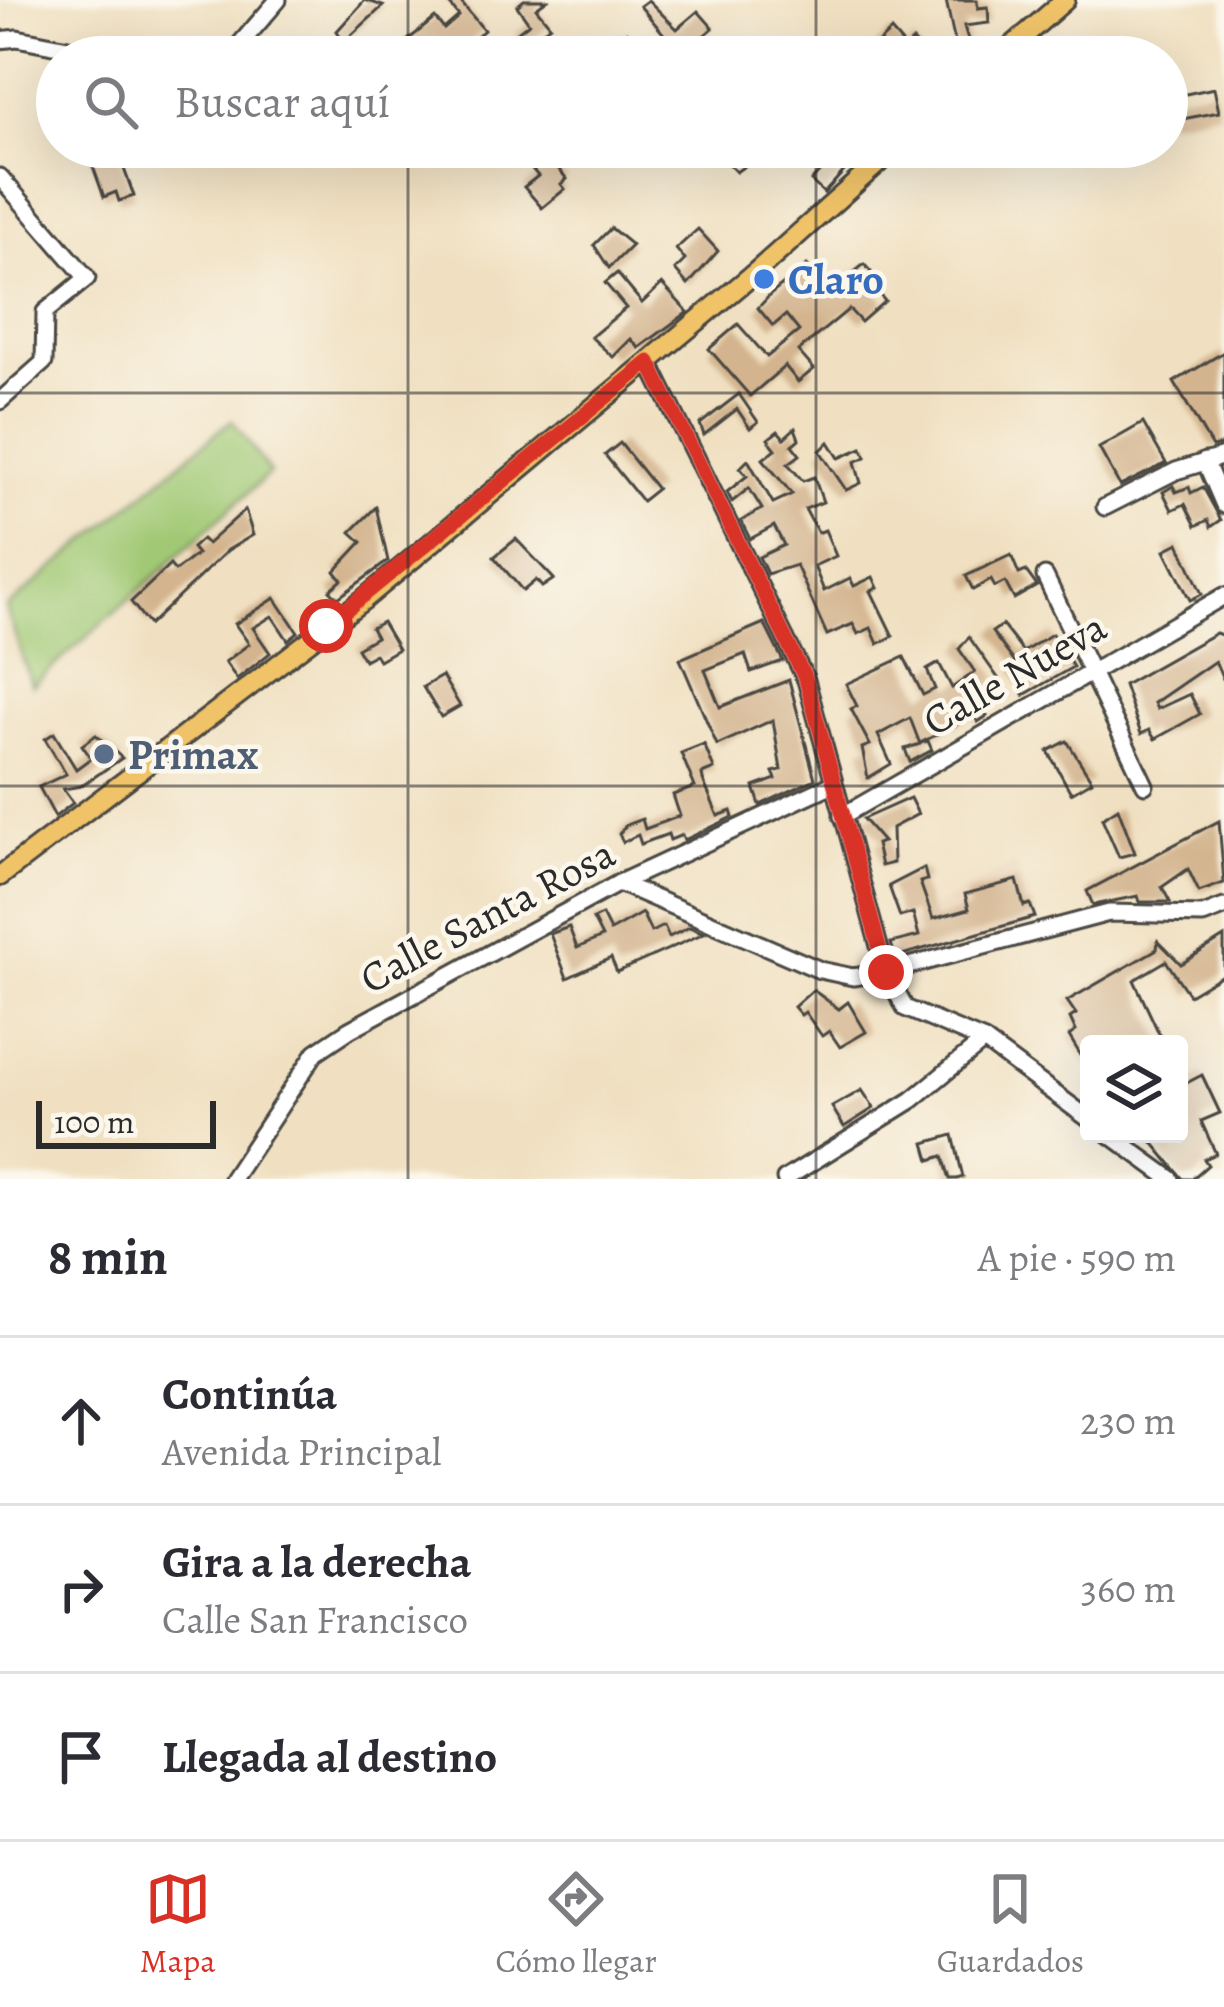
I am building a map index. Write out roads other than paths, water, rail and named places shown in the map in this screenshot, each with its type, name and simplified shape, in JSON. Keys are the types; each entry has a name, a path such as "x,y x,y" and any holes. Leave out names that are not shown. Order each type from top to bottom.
{"main road":[{"path":"1024,36 1065,0"},
{"path":"0,876 363,600 649,362 872,168"}],"street":[{"path":"247,36 278,0"},
{"path":"0,40 36,42"},
{"path":"0,177 87,278 45,312 44,362 0,400"},
{"path":"649,362 771,599 806,680 886,972 905,1008 984,1041 1080,1112"},
{"path":"1105,507 1224,456"},
{"path":"1205,461 1224,505"},
{"path":"1045,575 1145,785"},
{"name":"Calle Nueva","path":"842,816 1091,668 1224,596"},
{"name":"Calle Santa Rosa","path":"232,1179 316,1052 619,883 833,784"},
{"path":"619,883 820,970 854,977 1109,913 1203,915 1224,907"},
{"path":"785,1179 912,1100 984,1041"},
{"path":"1121,1143 1171,1179"}],"place":[{"name":"Claro","path":"764,279"},
{"name":"Primax","path":"104,754"}]}
